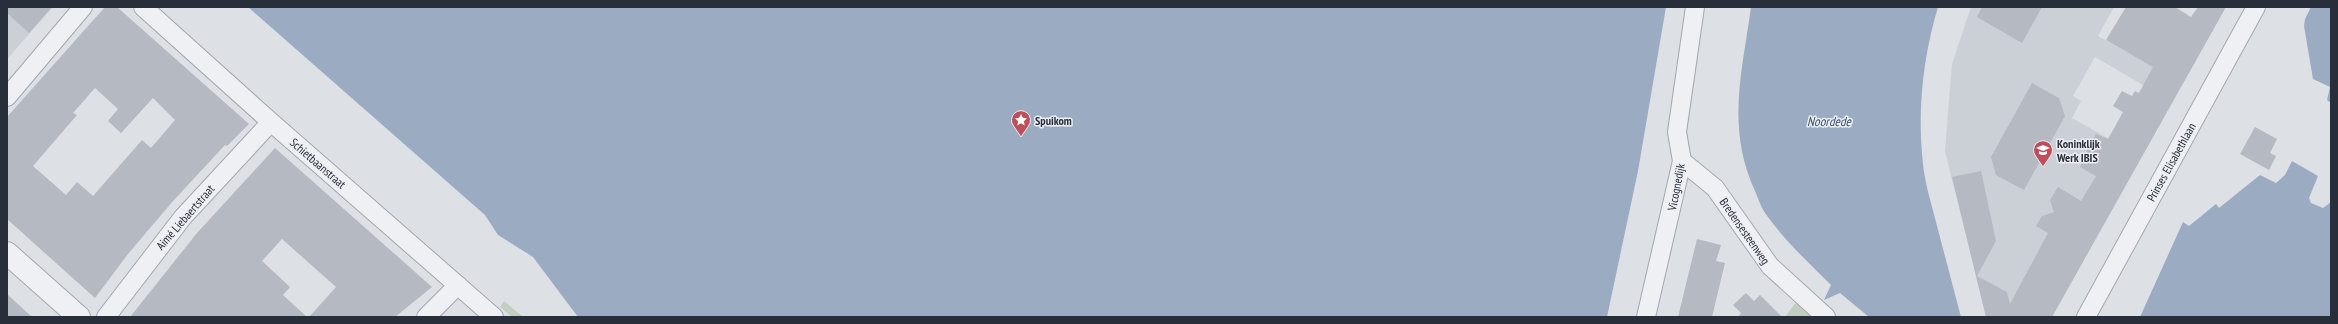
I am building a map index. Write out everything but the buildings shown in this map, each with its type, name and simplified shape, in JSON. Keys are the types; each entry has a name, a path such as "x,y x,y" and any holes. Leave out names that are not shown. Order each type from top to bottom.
{"street":[{"path":"7,96 82,7"},
{"name":"Schietbaanstraat","path":"143,7 271,122 494,317"},
{"name":"Vicognedijk","path":"1646,317 1682,161 1677,132 1695,7"},
{"name":"Prinses Elisabethlaan","path":"2086,317 2256,7"},
{"name":"Aimé Liebaertstraat","path":"106,317 183,217 271,122"},
{"name":"Bredensesteenweg","path":"1682,161 1715,188 1770,266 1826,317"},
{"path":"7,253 79,317"},
{"path":"426,317 458,285"}],"shaded area":[{"path":"7,7 53,7 7,59"},
{"name":"Koninklijk Werk IBIS","path":"1971,7 2114,7 2098,36 2183,83 2155,92 2095,57 2073,96 2081,101 2072,118 2141,157 2052,317 1986,317 1945,151 1952,64"}],"green space":[{"path":"504,301 523,317 512,317 500,307"},
{"path":"1797,301 1814,317 1785,317"}],"water":[{"name":"Spuikom","path":"248,7 1666,7 1638,171 1607,317 578,317 533,257 498,235 485,215"},
{"name":"Noordede","path":"1751,7 1938,7 1928,45 1925,65 1921,104 1921,144 1927,187 1961,317 1869,317 1840,293 1824,300 1831,285 1788,242 1765,213 1746,168 1741,145 1739,122 1741,78"},
{"path":"2311,7 2331,7 2331,103 2327,100 2330,87 2313,79 2304,26 2305,19"},
{"path":"2292,161 2318,176 2309,198 2311,203 2323,208 2331,202 2331,317 2140,317 2183,222 2189,226 2216,204 2219,208 2260,175 2276,183 2285,175"}],"place":[{"name":"Spuikom","path":"1021,137"},
{"name":"Koninklijk Werk IBIS","path":"2043,167"}]}
